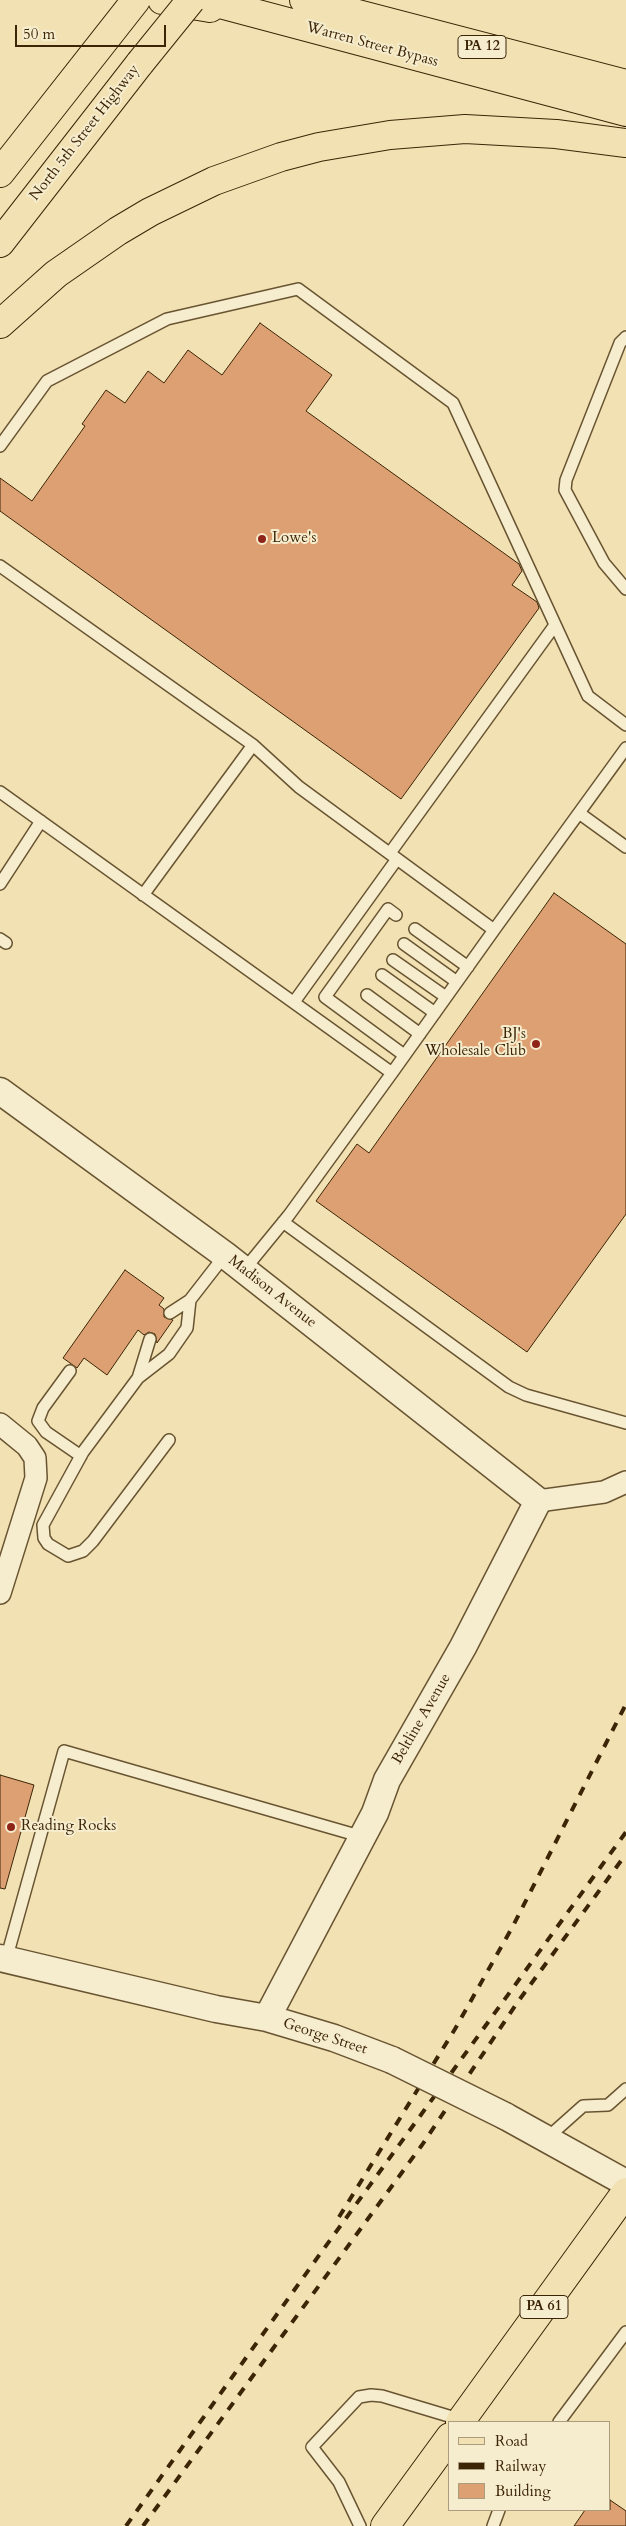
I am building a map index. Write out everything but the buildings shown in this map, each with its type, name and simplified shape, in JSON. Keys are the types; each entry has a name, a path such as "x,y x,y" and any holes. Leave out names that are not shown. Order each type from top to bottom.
{"main road":[{"path":"0,173 136,0"},
{"path":"162,0 261,16"},
{"name":"North 5th Street Highway","path":"0,243 140,62 191,0"},
{"name":"Warren Street Bypass","path":"205,0 626,112"},
{"name":"Warren Street Bypass","path":"304,0 626,84"},
{"path":"0,324 56,274 118,231 150,212 214,181 281,157 363,139 465,129 556,134 626,143"},
{"name":"PA 61","path":"461,2421 626,2192"},
{"name":"PA 61","path":"385,2526 448,2438"}],"street":[{"name":"Madison Avenue","path":"0,1092 234,1262 538,1502"},
{"path":"0,1424 27,1446 35,1458 36,1478 0,1592"},
{"path":"538,1502 604,1492 626,1482"},
{"name":"Beltline Avenue","path":"267,2018 363,1837 375,1813 387,1780 463,1647 538,1502"},
{"name":"George Street","path":"3,1959 216,2009 267,2018 334,2038 392,2060 505,2116 626,2183"}],"lane":[{"path":"0,446 47,381 167,319 298,289 453,403 588,696 626,725"},
{"path":"626,337 620,343 566,480 565,490 604,563 626,589"},
{"path":"0,566 253,746 299,787 494,930"},
{"path":"294,1002 555,626"},
{"path":"143,895 253,746"},
{"path":"170,1313 190,1300 283,1222 626,748"},
{"path":"0,792 392,1073"},
{"path":"579,813 626,847"},
{"path":"0,884 41,821"},
{"path":"396,915 388,909 381,927 359,958 325,997 404,1055"},
{"path":"415,929 468,967"},
{"path":"404,944 457,982"},
{"path":"328,955 345,975"},
{"path":"393,960 446,998"},
{"path":"382,974 435,1013"},
{"path":"367,995 420,1034"},
{"path":"283,1222 509,1387 526,1395 626,1423"},
{"path":"169,1440 94,1541 83,1551 68,1556 48,1544 44,1538 43,1524 81,1456 138,1378 169,1354 187,1328 190,1300"},
{"path":"138,1378 150,1339"},
{"path":"70,1371 43,1408 38,1421 46,1432 81,1456"},
{"path":"3,1959 64,1751 363,1837"},
{"path":"546,2139 583,2106 608,2105 626,2089"},
{"path":"560,2421 626,2332"},
{"path":"360,2526 339,2482 312,2447 359,2397 382,2396 448,2422"},
{"path":"493,2526 499,2511"}],"railway":[{"path":"339,2217 455,2029 513,1926 626,1704"},
{"path":"126,2526 320,2254 626,1832"},
{"path":"143,2526 422,2145 517,2003 626,1854"}],"place":[{"name":"Lowe's","path":"262,539"},
{"name":"BJ's Wholesale Club","path":"536,1044"},
{"name":"Reading Rocks","path":"11,1827"}]}
